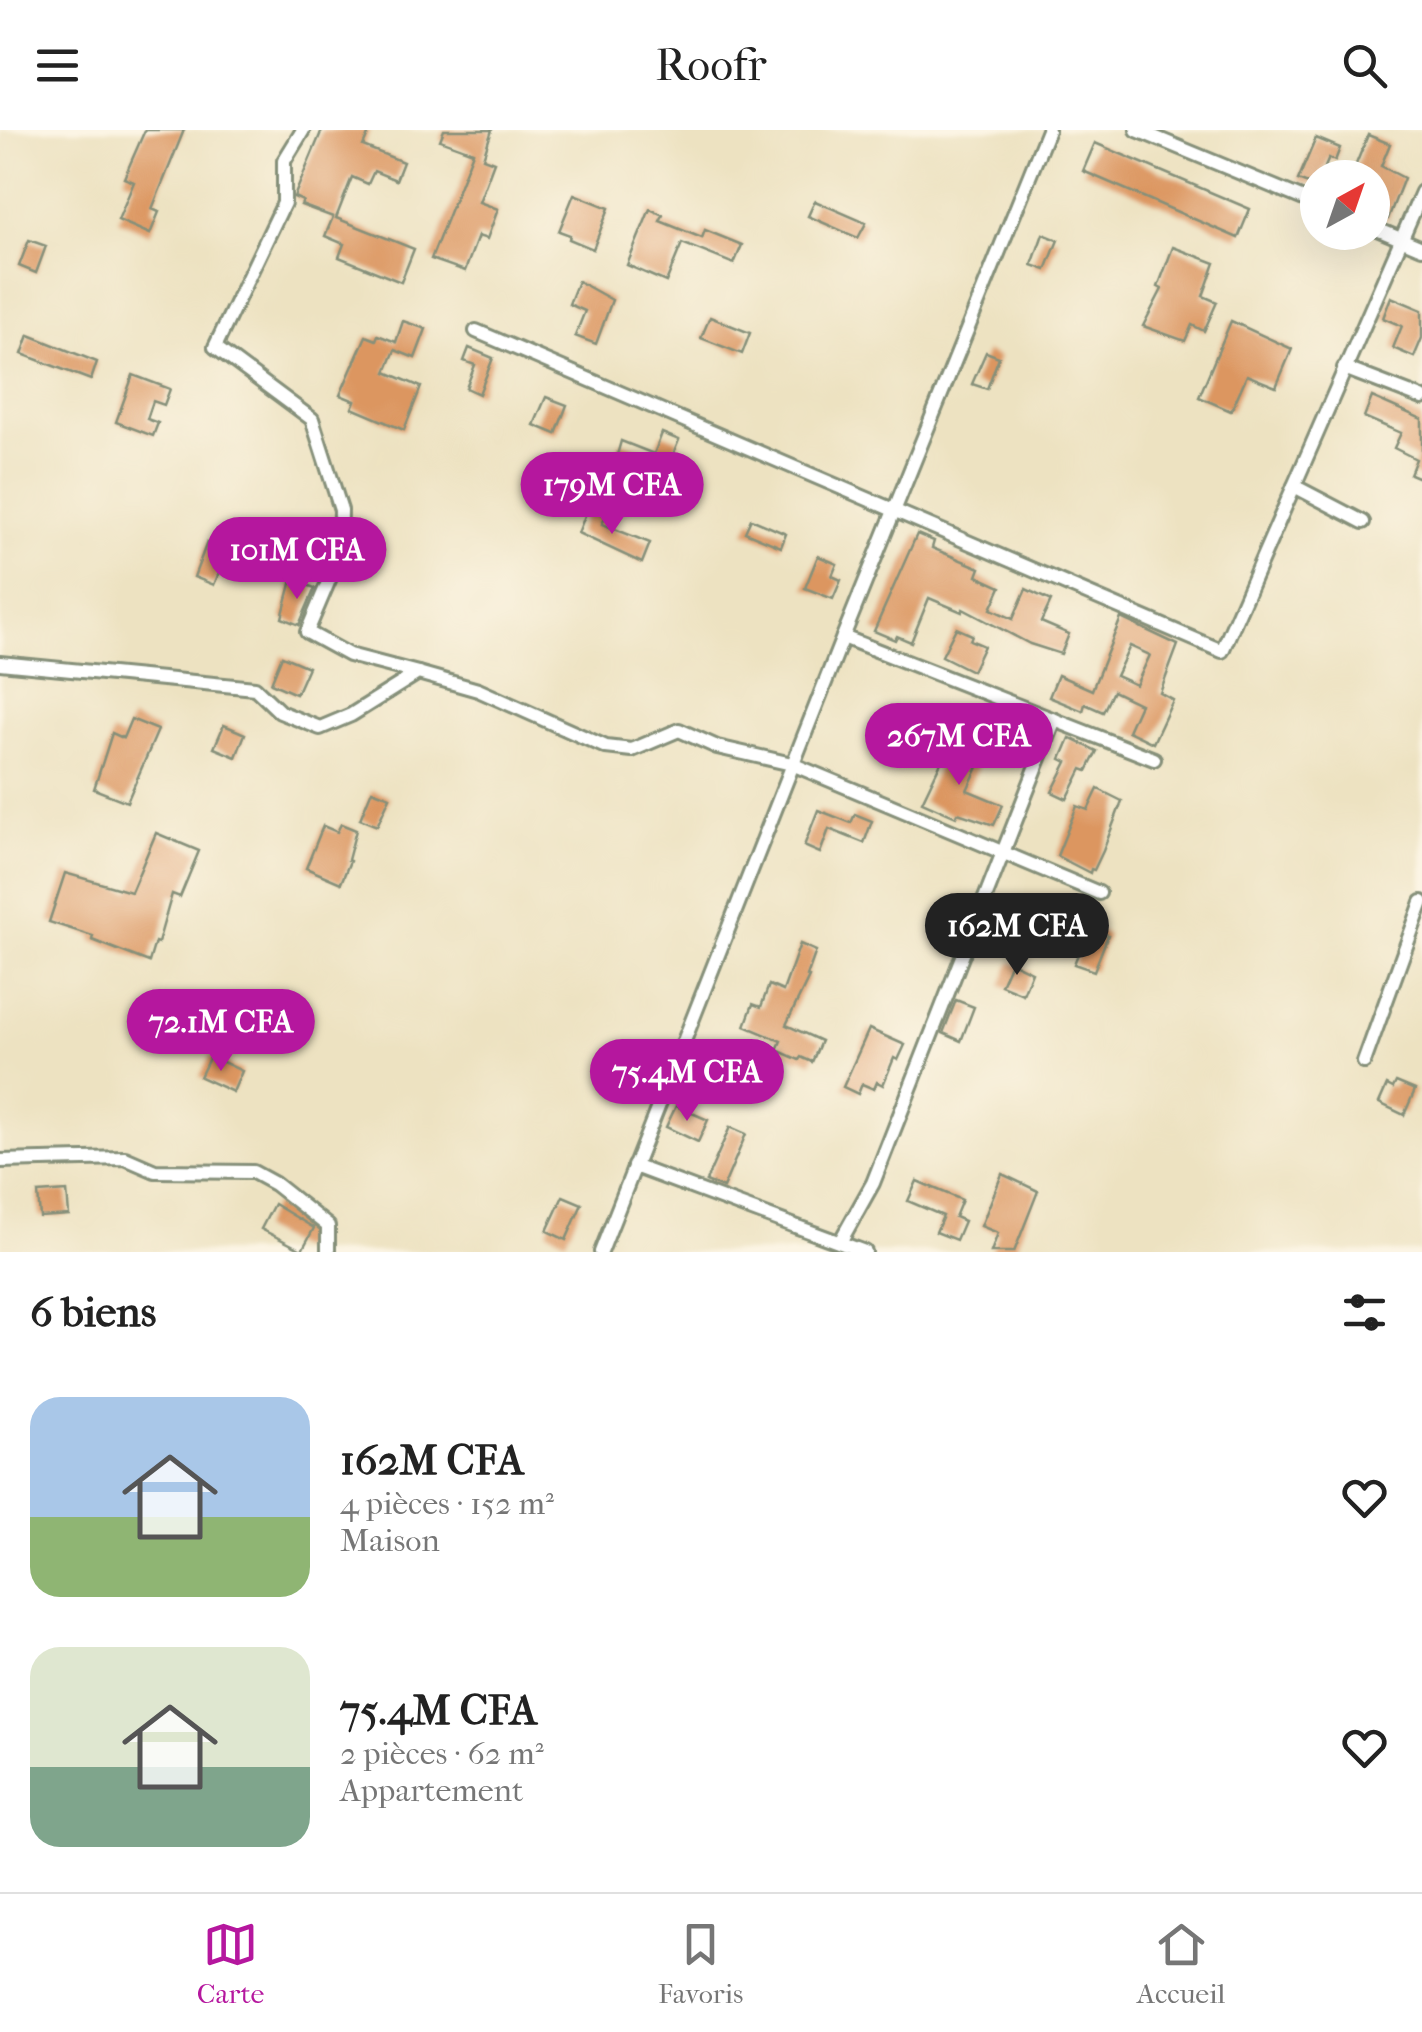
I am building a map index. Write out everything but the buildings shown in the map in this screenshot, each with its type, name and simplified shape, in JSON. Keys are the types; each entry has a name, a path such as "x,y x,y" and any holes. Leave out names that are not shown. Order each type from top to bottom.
{"street":[{"path":"304,130 284,162 284,203 216,347 312,419 342,510 340,554 307,632 349,654 478,690 606,748 632,750 680,730 718,747 792,764 1099,893"},
{"path":"601,1252 842,637 1048,130"},
{"path":"1138,130 1300,197"},
{"path":"476,330 1222,651 1422,192"},
{"path":"1390,235 1422,248"},
{"path":"1344,368 1422,398"},
{"path":"1294,486 1363,522"},
{"path":"842,637 1154,759"},
{"path":"0,663 254,688 280,712 320,728 350,715 418,673"},
{"path":"840,1242 873,1183 1055,720"},
{"path":"1364,1062 1422,902"},
{"path":"0,1161 126,1158 155,1171 253,1172 276,1184 328,1226 328,1252"},
{"path":"634,1166 865,1252"}]}
